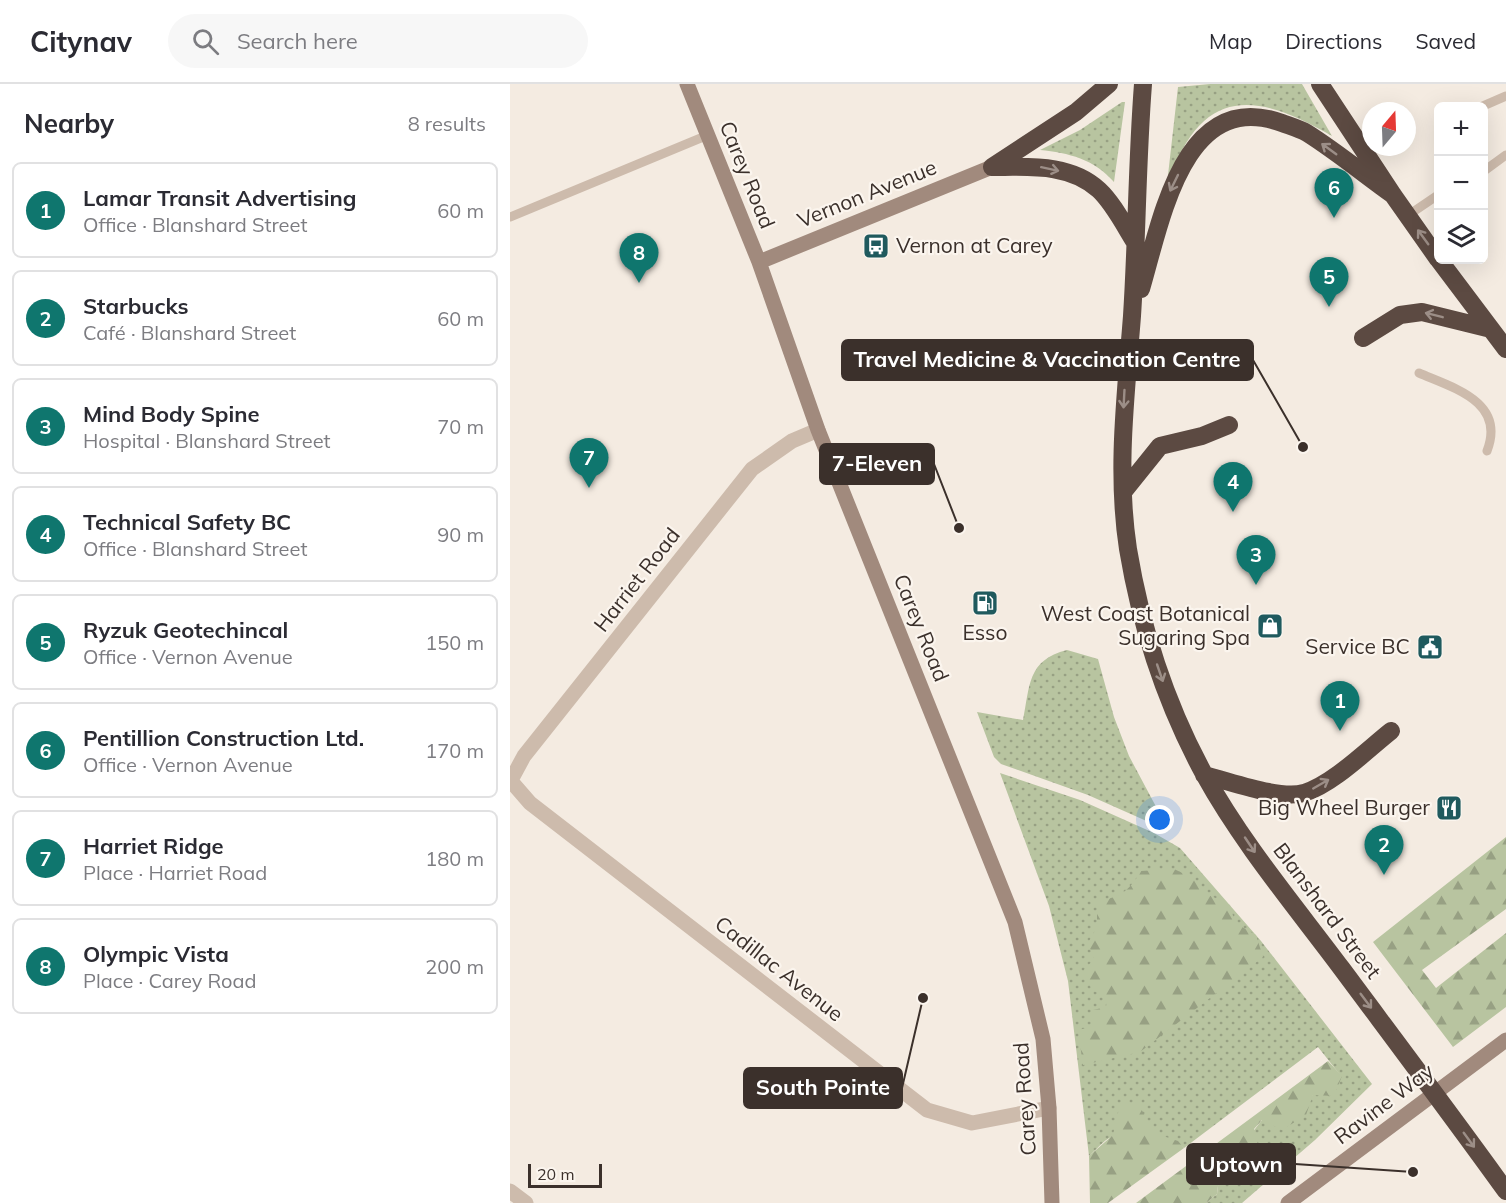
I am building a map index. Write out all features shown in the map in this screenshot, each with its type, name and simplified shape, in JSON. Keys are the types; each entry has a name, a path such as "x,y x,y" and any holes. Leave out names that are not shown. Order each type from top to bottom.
{"highway":[{"path":"992,167 1076,112 1108,84"},
{"name":"Blanshard Street","path":"1143,84 1136,244 1122,440 1123,492 1128,546 1139,607 1171,706 1204,775 1253,850 1506,1191"},
{"path":"1320,84 1407,216 1434,252"},
{"path":"1131,320 1172,186 1199,139 1228,119 1261,116 1306,132 1393,195"},
{"path":"992,167 1047,167 1080,177 1099,190 1136,244"},
{"path":"1443,264 1506,349"},
{"path":"1363,338 1400,315 1422,312 1491,329"},
{"path":"1123,492 1160,446 1202,436 1229,425"},
{"path":"1204,775 1283,794 1303,794 1322,785 1391,731"}],"street":[{"name":"Carey Road","path":"687,84 759,262 818,430 1015,922 1043,1039 1049,1108 1052,1203"},
{"name":"Vernon Avenue","path":"759,262 992,167"},
{"name":"Harriet Road","path":"510,781 524,756 752,469 792,441 818,430"},
{"name":"Cadillac Avenue","path":"510,781 530,803 927,1110 972,1123 1049,1108"},
{"name":"Ravine Way","path":"1288,1203 1506,1040"},
{"path":"510,1191 526,1203"}],"lane":[{"path":"1488,104 1506,96"},
{"path":"510,217 708,135"},
{"path":"1488,168 1506,155"},
{"path":"1407,216 1434,198"},
{"path":"1419,373 1472,396 1490,420 1493,435 1487,451"}],"green space":[{"path":"1210,84 1302,84 1332,136 1281,112 1258,106 1237,106 1218,112 1200,125 1185,145 1171,175 1168,175 1178,87"},
{"path":"1125,102 1114,182 1098,168 1080,158 1040,150 1080,130"},
{"path":"1067,650 1098,659 1114,717 1129,756 1169,831 1088,795 1001,764 994,757 977,712 1023,720 1029,686 1037,668 1054,654"},
{"path":"1000,773 1080,800 1154,833 1180,848 1261,941 1372,1084 1315,1140 1242,1203 1206,1203 1217,1194 1219,1178 1224,1169 1262,1120 1313,1095 1341,1076 1318,1047 1184,1148 1178,1143 1159,1136 1127,1133 1108,1139 1089,1156 1068,981 1049,906"},
{"path":"1506,837 1506,909 1422,970 1436,988 1506,933 1506,1007 1453,1047 1373,942"},
{"path":"1174,869 1193,878 1209,895 1230,905 1235,923 1256,935 1263,957 1140,1052 1083,1065 1078,1030 1091,1027 1093,1010 1106,1007 1107,997 1092,990 1084,970 1094,959 1088,943 1097,927 1097,901 1112,898 1123,892 1141,871"},
{"path":"1328,1061 1342,1076 1334,1096 1313,1095 1306,1115 1282,1130 1262,1120 1254,1129 1258,1140 1252,1162 1224,1169 1219,1178 1217,1194 1206,1203 1136,1203"},
{"path":"1138,1103 1154,1133 1178,1141 1184,1148 1108,1203 1090,1203 1089,1156 1113,1135 1120,1104"}],"place":[{"name":"Pentillion Construction Ltd.","path":"1334,218"},
{"name":"Vernon at Carey","path":"876,246"},
{"name":"Olympic Vista","path":"639,283"},
{"name":"Ryzuk Geotechincal","path":"1329,307"},
{"name":"Travel Medicine & Vaccination Centre","path":"1303,447"},
{"name":"Harriet Ridge","path":"589,488"},
{"name":"Technical Safety BC","path":"1233,512"},
{"name":"7-Eleven","path":"959,528"},
{"name":"Mind Body Spine","path":"1256,585"},
{"name":"Esso","path":"985,603"},
{"name":"West Coast Botanical Sugaring Spa","path":"1270,626"},
{"name":"Service BC","path":"1430,647"},
{"name":"Lamar Transit Advertising","path":"1340,731"},
{"name":"Big Wheel Burger","path":"1449,808"},
{"name":"Starbucks","path":"1384,875"},
{"name":"South Pointe","path":"923,998"},
{"name":"Uptown","path":"1413,1172"}]}
